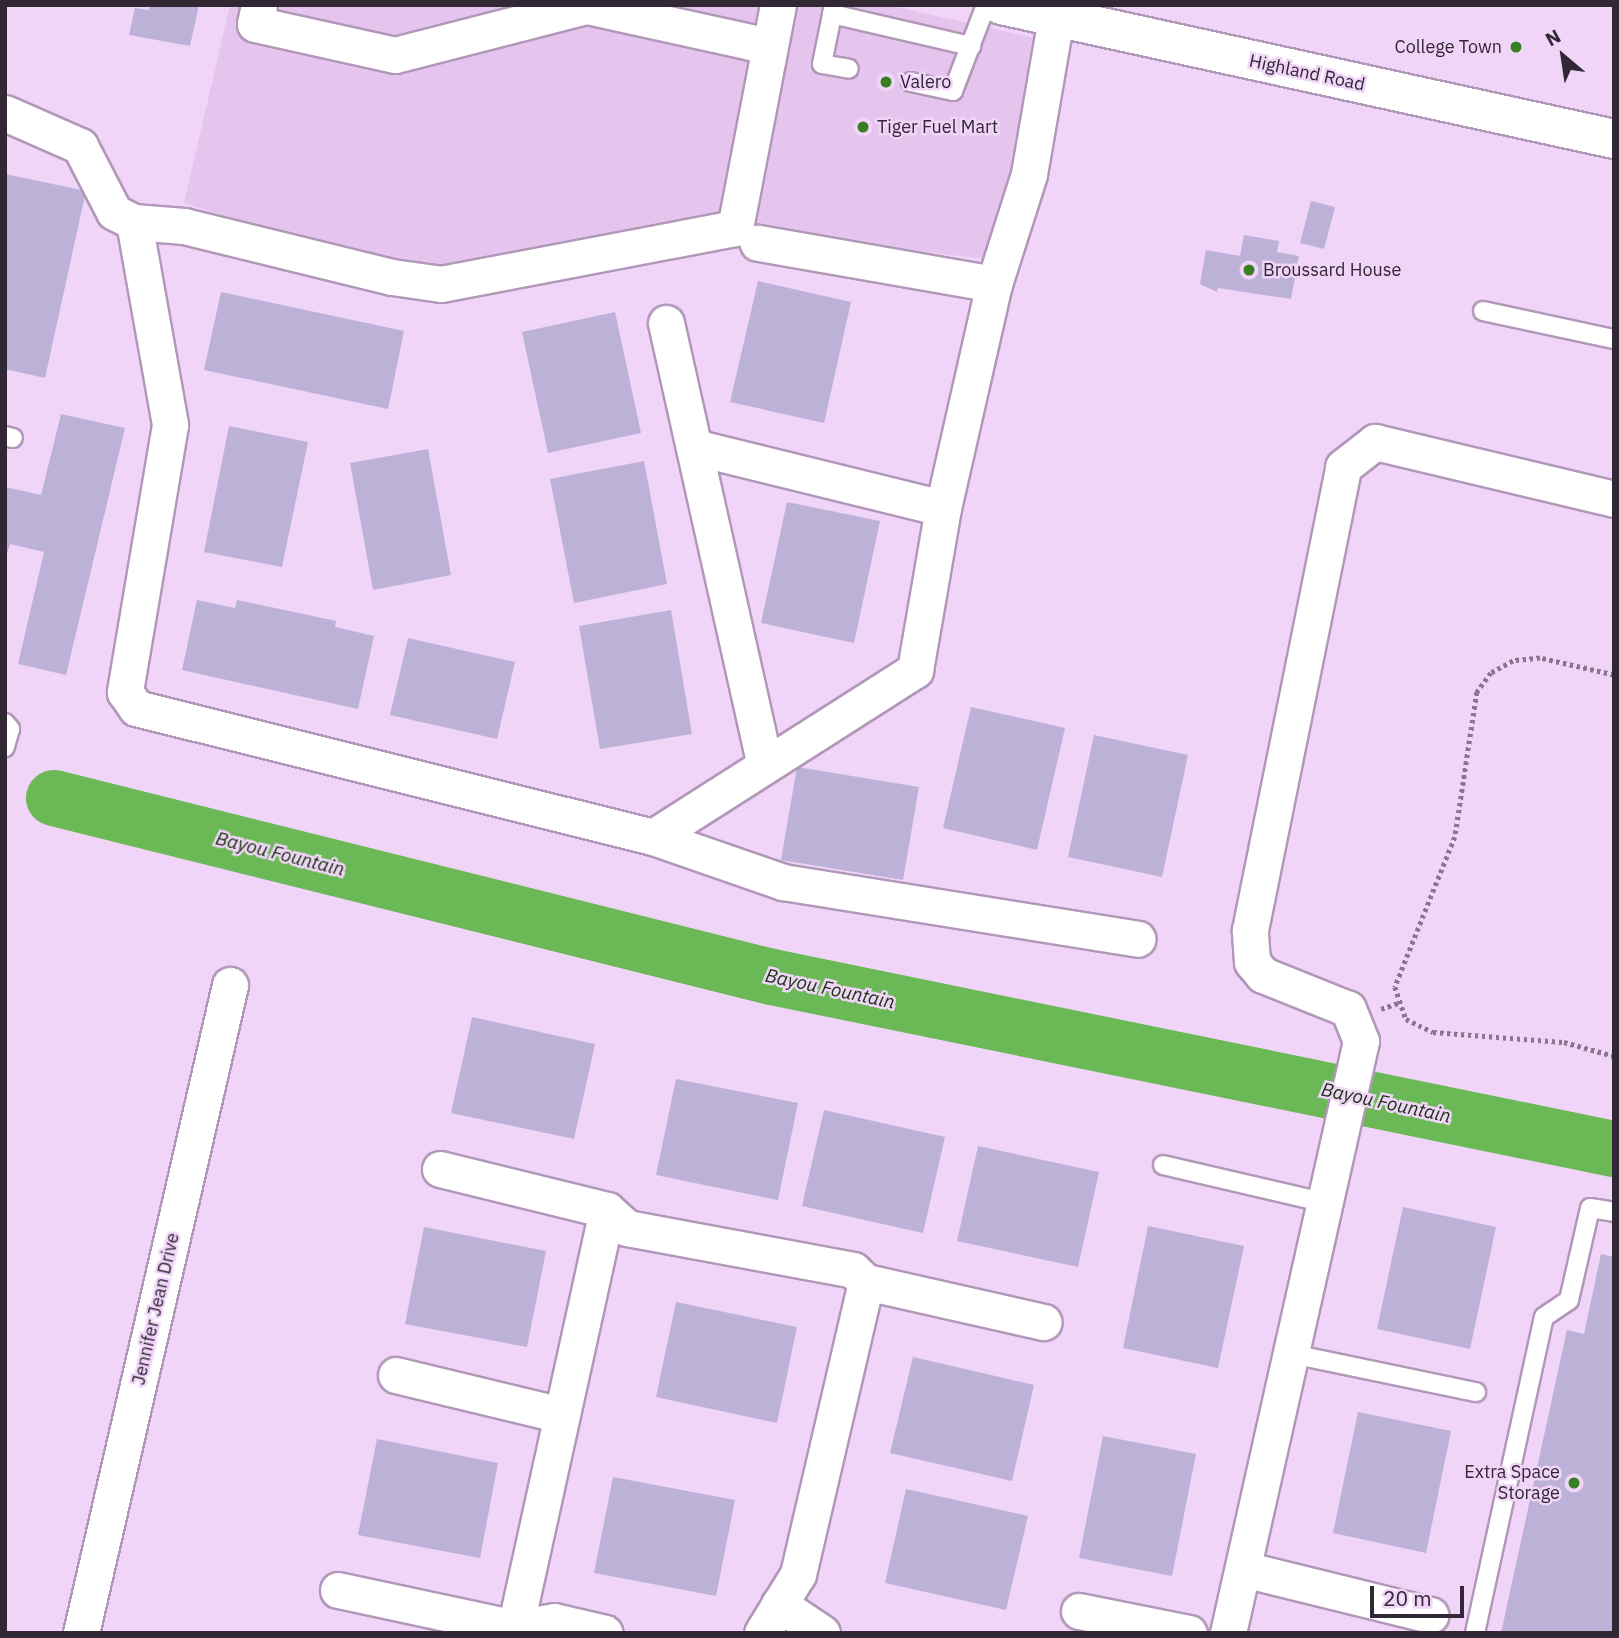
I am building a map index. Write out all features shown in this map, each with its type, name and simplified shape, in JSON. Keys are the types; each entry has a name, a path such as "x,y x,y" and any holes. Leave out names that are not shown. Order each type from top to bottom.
{"street":[{"path":"259,5 255,24 395,55 584,6 769,46"},
{"path":"5,113 80,146 114,212 134,222 184,226 392,277 442,284 735,228 778,5"},
{"name":"Highland Road","path":"1001,5 1059,9 1614,139"},
{"path":"653,837 915,670 943,508 994,284 1029,174 1059,9"},
{"path":"134,222 170,425 125,692 136,708 653,837 783,882 1137,939"},
{"path":"758,243 994,284"},
{"path":"666,323 765,765"},
{"path":"1228,1633 1361,1041 1348,1009 1263,975 1252,962 1250,930 1343,467 1375,442 1614,499"},
{"path":"694,447 943,508"},
{"name":"Jennifer Jean Drive","path":"81,1633 230,985"},
{"path":"440,1169 607,1210 627,1228 853,1270 866,1282 1044,1322"},
{"path":"515,1630 607,1210"},
{"path":"822,1633 771,1618 798,1574 866,1282"},
{"path":"396,1375 561,1415"},
{"path":"1243,1569 1430,1615"},
{"path":"338,1590 515,1630 554,1621 605,1633"},
{"path":"1079,1611 1189,1633"}],"lane":[{"path":"911,82 953,91 986,5"},
{"path":"849,69 822,64 833,9 971,46"},
{"path":"1483,311 1614,339"},
{"path":"5,723 9,729 5,747"},
{"path":"1163,1165 1326,1203"},
{"path":"1475,1633 1544,1317 1569,1300 1590,1208 1614,1212"},
{"path":"1292,1354 1476,1392"}],"path":[{"path":"1614,676 1540,658 1513,661 1491,673 1477,692 1455,837 1395,987 1406,1019 1433,1032 1564,1042 1614,1056"}],"shaded area":[{"path":"230,5 888,5 1052,42 992,260 735,228 441,284 184,203"}],"building":[{"path":"150,5 199,5 190,46 129,35 135,8 149,10"},
{"path":"5,174 86,191 45,378 5,369"},
{"path":"1311,201 1335,207 1324,249 1300,243"},
{"name":"Broussard House","path":"1244,235 1279,241 1277,252 1299,256 1291,299 1218,288 1217,292 1200,284 1206,250 1240,256"},
{"path":"758,281 851,302 824,423 730,402"},
{"path":"221,292 404,331 388,409 204,370"},
{"path":"615,312 641,433 548,453 522,332"},
{"path":"61,414 125,428 66,675 18,664 44,552 10,544 5,560 5,487 41,495"},
{"path":"229,426 308,442 282,567 204,552"},
{"path":"428,449 451,575 373,590 350,463"},
{"path":"644,461 667,584 574,603 550,479"},
{"path":"787,502 880,521 854,643 761,623"},
{"path":"197,600 235,608 237,600 336,621 335,627 374,636 358,709 182,670"},
{"path":"671,610 692,734 600,749 579,626"},
{"path":"408,638 515,662 497,739 390,715"},
{"path":"971,707 1065,728 1037,850 943,828"},
{"path":"1094,735 1188,755 1162,877 1068,857"},
{"path":"797,767 919,787 903,880 781,860"},
{"path":"472,1017 595,1044 574,1139 451,1113"},
{"path":"676,1079 798,1103 778,1200 656,1175"},
{"path":"824,1110 945,1137 923,1233 802,1206"},
{"path":"978,1146 1099,1172 1078,1267 957,1241"},
{"path":"1403,1207 1496,1227 1470,1349 1377,1329"},
{"path":"1148,1226 1244,1246 1218,1368 1123,1348"},
{"path":"424,1227 546,1251 527,1347 405,1324"},
{"name":"Extra Space Storage","path":"1601,1254 1614,1257 1614,1633 1501,1633 1567,1330 1584,1334"},
{"path":"676,1302 797,1327 777,1423 656,1397"},
{"path":"913,1357 1034,1385 1012,1481 890,1453"},
{"path":"1358,1412 1451,1431 1426,1553 1333,1533"},
{"path":"1103,1436 1196,1454 1172,1576 1079,1558"},
{"path":"377,1439 498,1463 480,1558 358,1535"},
{"path":"613,1477 735,1500 716,1596 594,1573"},
{"path":"906,1489 1028,1516 1006,1610 885,1583"}],"waterway":[{"name":"Bayou Fountain","path":"54,798 772,977 1614,1149"}],"place":[{"name":"College Town","path":"1516,47"},
{"name":"Valero","path":"886,82"},
{"name":"Tiger Fuel Mart","path":"863,127"},
{"name":"Broussard House","path":"1249,270"},
{"name":"Extra Space Storage","path":"1574,1483"}]}
